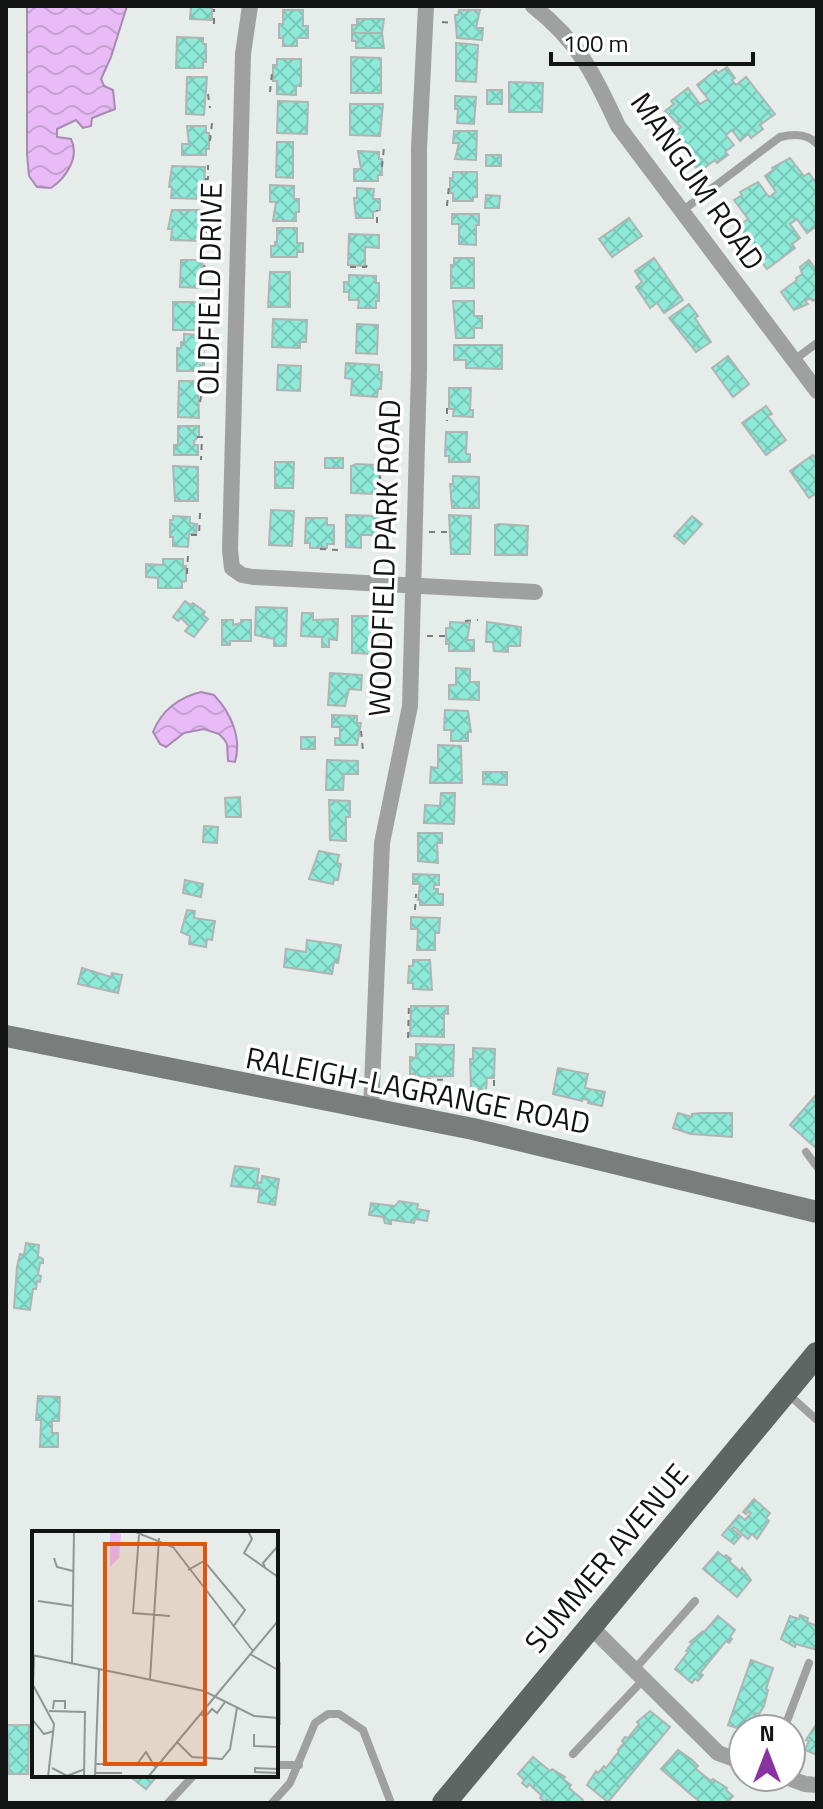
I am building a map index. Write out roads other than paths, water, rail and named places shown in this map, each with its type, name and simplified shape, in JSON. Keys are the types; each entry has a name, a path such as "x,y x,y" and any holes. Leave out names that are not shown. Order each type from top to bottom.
{"main road":[{"name":"RALEIGH-LAGRANGE ROAD","path":"6,1036 473,1129 817,1210"},
{"name":"SUMMER AVENUE","path":"444,1803 817,1354"}],"street":[{"name":"OLDFIELD DRIVE","path":"250,6 243,43 232,568 236,573 253,577 413,585"},
{"name":"WOODFIELD PARK ROAD","path":"371,1110 380,864 385,820 409,716 419,357 419,148 426,6"},
{"name":"MANGUM ROAD","path":"533,6 559,26 579,50 618,126 817,391"},
{"path":"413,585 535,592"},
{"path":"590,1626 718,1753 727,1756"}],"lane":[{"path":"681,212 780,137 793,133 813,139 817,144"},
{"path":"794,360 817,343"},
{"path":"806,1152 817,1167"},
{"path":"785,1392 817,1420"},
{"path":"573,1754 695,1601"},
{"path":"790,1713 809,1663"},
{"path":"272,1803 290,1783 315,1723 328,1714 339,1714 363,1730 391,1803"},
{"path":"278,1765 299,1765"},
{"path":"168,1803 192,1777"}],"water":[{"path":"27,6 127,6 101,79 104,86 113,90 115,109 92,118 91,126 83,128 76,120 57,129 57,137 71,139 74,153 66,173 51,188 37,187 29,176"},
{"path":"201,692 214,695 230,718 236,735 235,762 228,761 227,744 219,734 204,729 184,733 166,747 160,744 153,732 172,706 185,697"}]}
